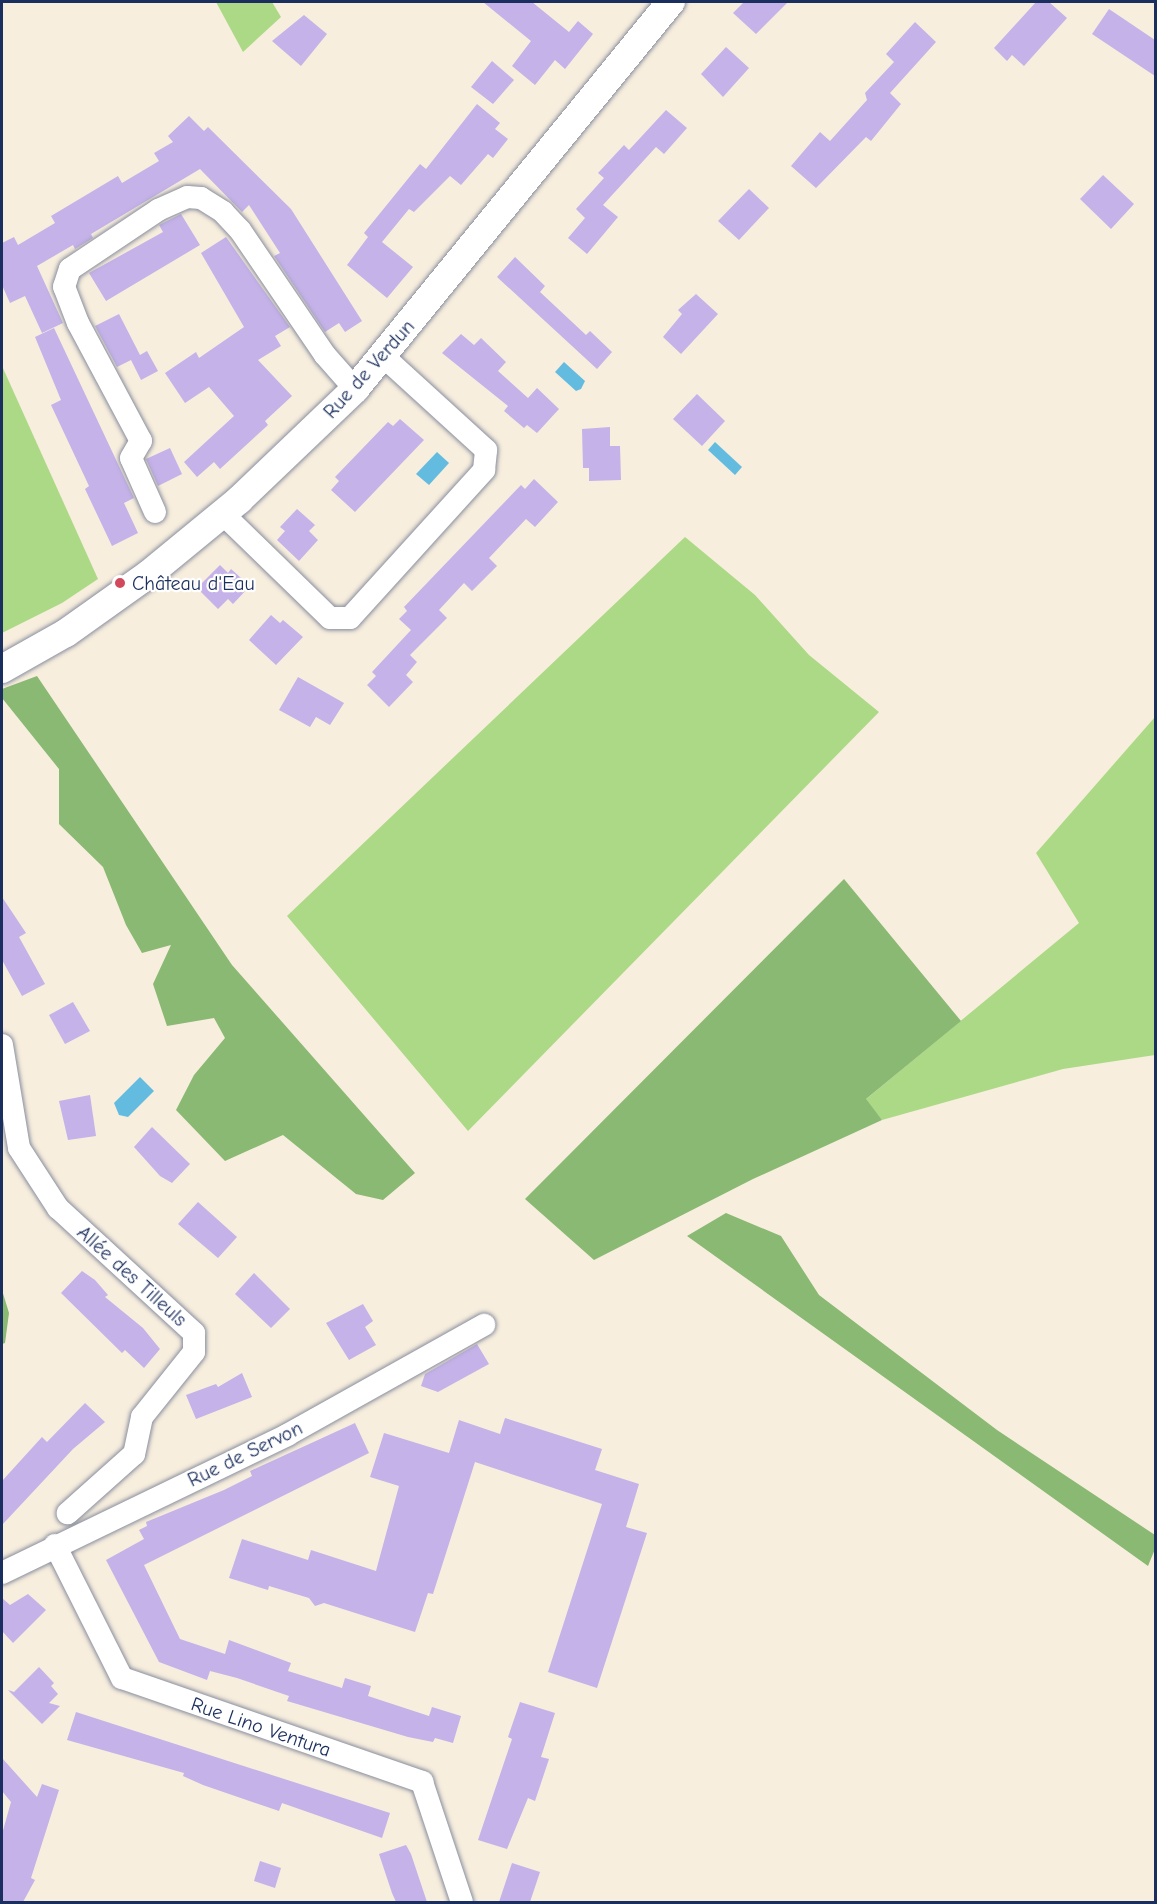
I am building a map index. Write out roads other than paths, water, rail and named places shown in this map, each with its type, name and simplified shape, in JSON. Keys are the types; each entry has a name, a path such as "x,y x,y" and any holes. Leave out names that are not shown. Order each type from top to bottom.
{"street":[{"name":"Rue de Verdun","path":"2,669 105,607 223,513 356,389 671,2"},
{"path":"155,512 131,458 141,441 78,323 64,287 70,269 158,210 187,197 201,198 223,212 240,230 325,355 356,389"},
{"path":"223,513 330,618 350,618 484,470 486,450 384,357"},
{"name":"Allée des Tilleuls","path":"2,1045 19,1148 58,1208 194,1333 194,1352 142,1417 134,1454 68,1514"},
{"name":"Rue de Servon","path":"2,1573 55,1545 288,1435 484,1324"},
{"name":"Rue Lino Ventura","path":"55,1545 122,1678 422,1782 462,1902"}],"water":[{"path":"564,362 585,381 581,389 576,391 555,372"},
{"path":"715,442 742,467 735,475 708,450"},
{"path":"437,452 449,463 429,485 416,474"},
{"path":"140,1077 154,1091 128,1117 119,1115 114,1103"}],"place":[{"name":"Château d'Eau","path":"120,583"}]}
